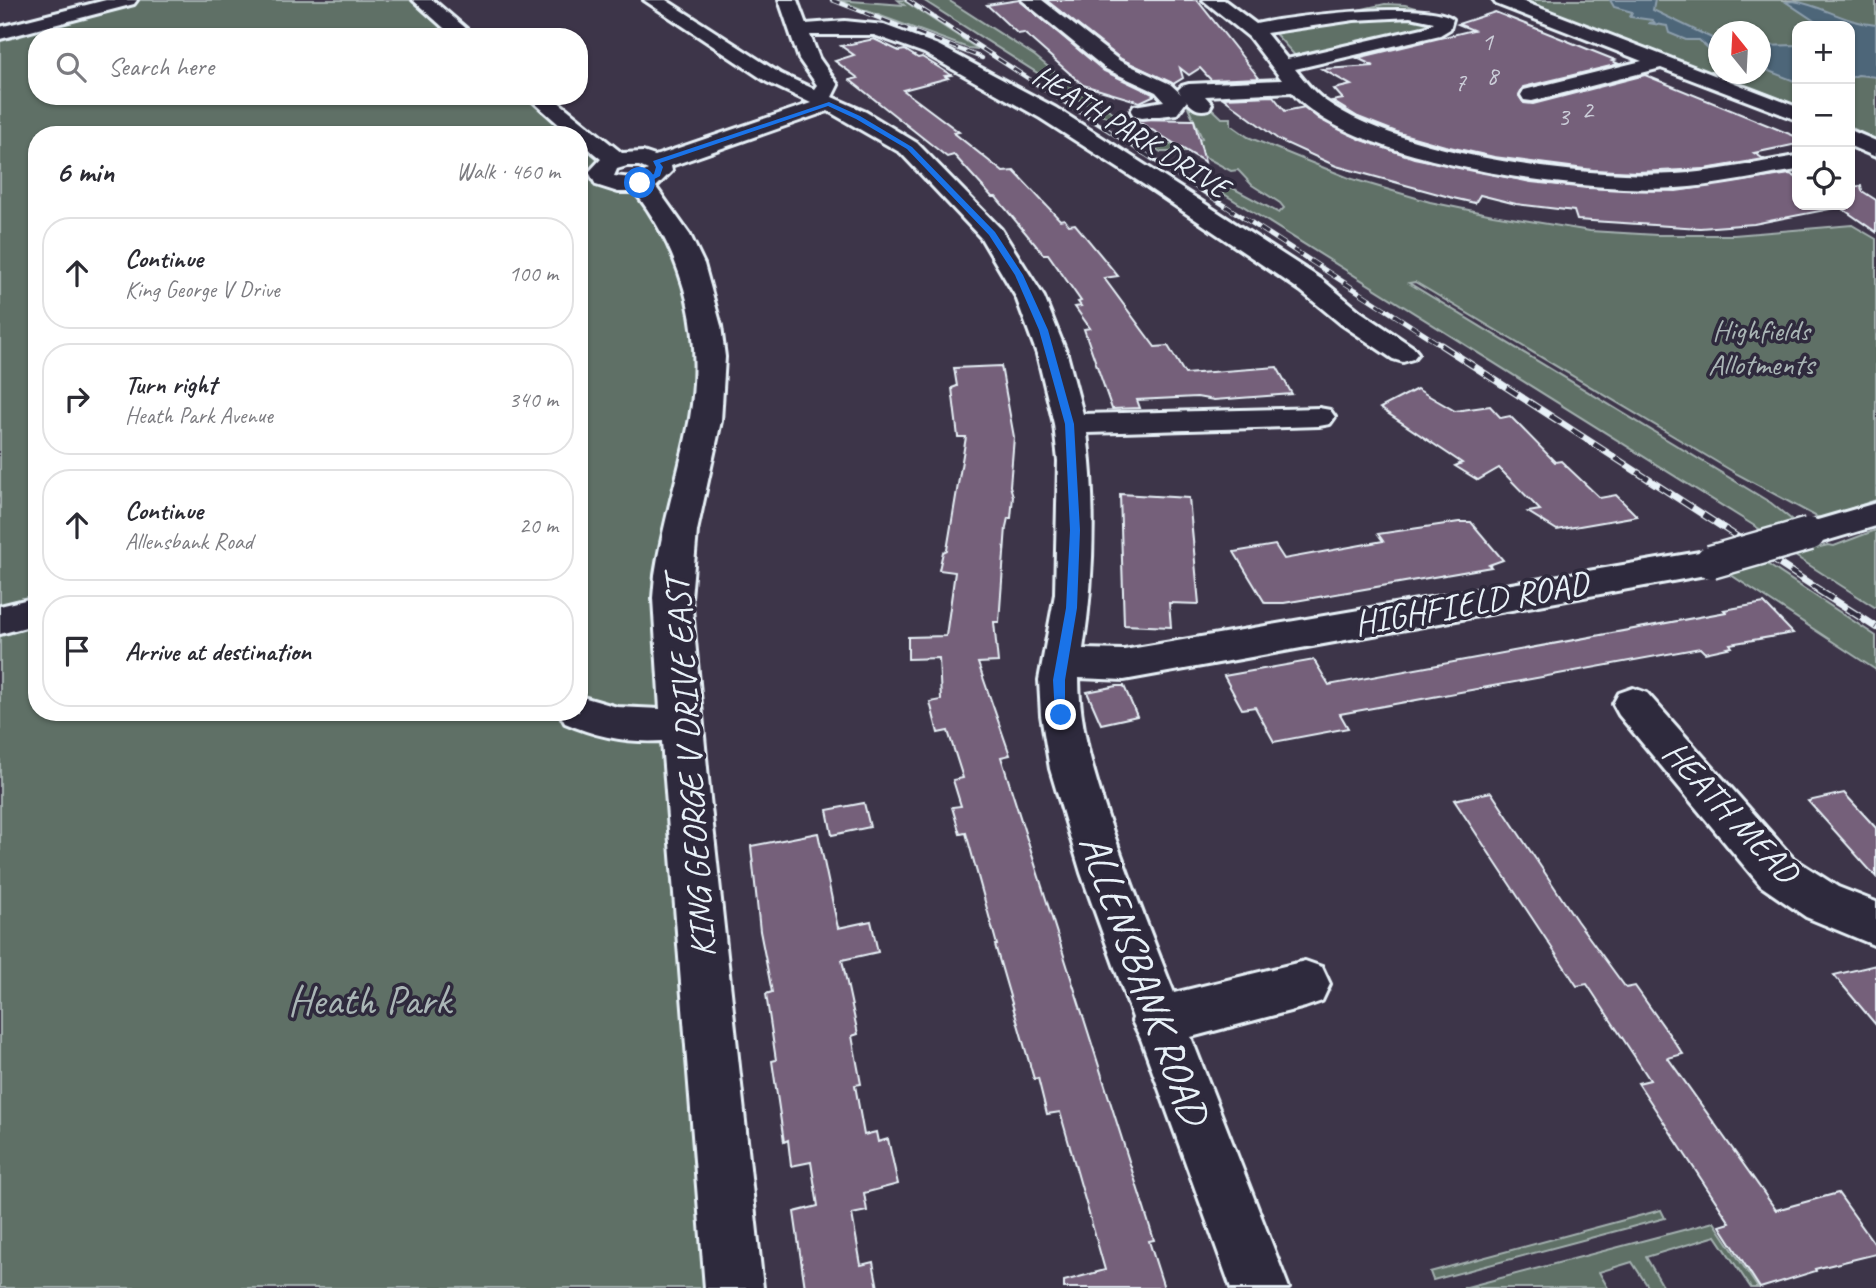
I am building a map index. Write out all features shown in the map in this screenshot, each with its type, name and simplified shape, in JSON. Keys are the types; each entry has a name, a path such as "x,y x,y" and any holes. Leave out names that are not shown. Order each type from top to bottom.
{"street":[{"path":"0,33 128,0"},
{"path":"422,0 455,28"},
{"name":"ALLENSBANK ROAD","path":"653,0 774,78 858,117 909,148 998,241 1019,275 1044,330 1070,424 1075,498 1073,584 1068,633 1061,663 1061,715 1071,769 1104,873 1157,1021 1260,1288"},
{"path":"638,169 821,101 828,85 809,59 788,0"},
{"path":"1031,0 1107,61 1163,88 1176,102 1169,109 1142,111"},
{"path":"1212,0 1252,30 1297,86 1327,113 1383,138 1443,156 1577,180 1654,182 1792,164"},
{"path":"1502,0 1792,112"},
{"path":"1252,30 1378,2 1405,3 1435,10 1443,15 1444,22 1433,31 1283,66"},
{"path":"1435,10 1460,5"},
{"name":"HEATH PARK DRIVE","path":"799,30 855,27 887,32 930,49 985,78 1048,113 1186,202 1311,285 1351,318 1403,353"},
{"path":"1532,95 1662,62"},
{"path":"1201,104 1189,90 1297,86"},
{"name":"KING GEORGE V DRIVE EAST","path":"549,105 579,126"},
{"name":"KING GEORGE V DRIVE EAST","path":"588,133 638,169 674,231 687,256 701,294 710,350 706,420 690,478 672,570 673,633 734,1288"},
{"path":"1855,140 1876,150"},
{"path":"1855,153 1876,150"},
{"path":"1070,424 1319,417"},
{"name":"HIGHFIELD ROAD","path":"1061,663 1124,665 1711,562 1876,514"},
{"path":"0,620 28,612"},
{"name":"HEATH MEAD","path":"1633,704 1777,872 1822,902 1876,924"},
{"path":"588,716 602,723 645,726 681,724"},
{"path":"1157,1021 1305,984"}],"green space":[{"name":"Heath Park","path":"133,0 418,0 451,28 28,28 28,105 546,105 570,126 28,126 28,721 588,721 588,142 605,157 597,166 635,189 668,230 714,341 674,515 720,1288 0,1288 0,35"},
{"path":"837,0 904,5 898,0 903,0 978,49 968,48"},
{"name":"Highfields Allotments","path":"923,0 948,0 1035,56 1075,89 1165,144 1181,144 1202,138 1185,100 1206,103 1222,118 1231,118 1231,125 1248,137 1349,178 1430,202 1493,215 1590,231 1657,235 1734,235 1852,225 1876,239 1876,500 1829,516 1828,520 1817,517 1737,474 1415,282 1409,283 1771,503 1797,524 1769,535 1224,194 1221,189 1229,186 1279,213 1284,208 1252,185 1238,170 1231,171 1196,152 1161,152"},
{"path":"1876,0 1876,140 1855,130 1855,21 1792,21 1792,103 1741,84 1771,84 1771,21 1708,21 1708,72 1520,2"},
{"path":"1385,4 1405,5 1432,13 1436,25 1298,59 1271,29"},
{"path":"1876,530 1876,608 1792,554 1828,545 1834,546"},
{"path":"1764,562 1876,636 1876,670 1728,573"},
{"path":"1661,1210 1665,1218 1433,1280 1430,1272"},
{"path":"1714,1222 1758,1288 1751,1288 1716,1236 1646,1257 1664,1288 1649,1288 1632,1262 1599,1272 1608,1288 1463,1288"}],"water":[{"path":"1610,0 1655,0 1653,10 1708,36 1708,48 1699,40 1686,40 1669,33 1667,26 1648,23 1654,22 1652,20 1630,17 1632,12 1614,7"},
{"path":"1786,2 1815,6 1853,21 1814,21"},
{"path":"1855,21 1876,25 1876,77 1855,76"},
{"path":"1792,45 1792,80 1771,72 1771,46"}],"building":[{"path":"1019,0 1104,71 1155,95 1140,102 1083,85 1024,33 1018,34 987,5"},
{"path":"1046,0 1197,0 1259,78 1211,80 1200,68 1189,75 1180,68 1183,78 1173,84 1121,59"},
{"path":"1495,12 1615,60 1612,61 1619,64 1523,87 1519,96 1524,103 1533,104 1645,75 1792,135 1792,145 1754,153 1764,159 1705,169 1637,172 1593,170 1494,157 1445,146 1399,133 1358,117 1332,101 1343,99 1334,89 1351,85 1322,69 1374,66 1357,58 1473,30 1458,24"},
{"path":"874,39 899,51 905,50 918,58 922,57 951,75 903,90 959,132 954,133 1003,172 1014,171 1060,220 1064,219 1069,225 1075,224 1118,276 1104,278 1155,347 1168,346 1185,374 1277,367 1292,394 1214,400 1197,397 1137,400 1140,408 1112,409 1084,329 1090,328 1075,307 1081,306 1078,302 1081,301 1048,254 1043,254 996,197 992,197 954,155 947,157 850,80 858,78 835,61 854,55 841,46"},
{"path":"1273,96 1285,111 1305,107 1319,119 1362,140 1414,158 1531,182 1587,188 1676,191 1790,174 1792,210 1825,210 1754,224 1700,228 1577,220 1574,211 1516,204 1480,195 1475,203 1336,166 1279,140 1223,98"},
{"path":"1134,119 1194,120 1205,162"},
{"path":"1861,186 1862,191 1876,200 1876,232 1844,210 1855,210 1855,187"},
{"path":"1001,366 1014,437 1010,486 1013,496 1011,518 1008,518 1006,527 999,622 994,622 998,662 978,663 1010,755 1001,757 1154,1240 1149,1241 1164,1288 1064,1288 1064,1281 1105,1270 1060,1112 1047,1114 1038,1078 1034,1079 966,833 960,834 952,807 961,806 953,780 963,778 948,731 938,733 930,702 941,700 939,658 908,659 908,637 946,636 955,572 939,570 943,552 947,550 966,437 958,437 952,388 957,386 954,368"},
{"path":"1417,389 1455,411 1490,406 1501,418 1510,416 1555,462 1561,461 1600,498 1616,495 1637,516 1557,530 1528,512 1540,510 1499,468 1478,480 1455,466 1462,463 1380,408"},
{"path":"1120,494 1189,498 1199,604 1169,603 1171,627 1124,625"},
{"path":"1471,522 1503,560 1489,565 1491,567 1284,603 1265,603 1234,552 1275,545 1284,559 1383,541 1378,534"},
{"path":"1764,603 1793,633 1730,644 1732,647 1705,653 1700,648 1340,714 1348,728 1274,742 1255,707 1242,709 1224,676 1314,660 1329,685"},
{"path":"1124,686 1137,716 1101,724 1087,692"},
{"path":"1491,792 1577,921 1626,988 1635,986 1683,1054 1668,1058 1776,1210 1838,1193 1876,1246 1876,1254 1815,1269 1816,1271 1760,1288 1720,1226 1730,1223 1638,1083 1650,1080 1587,984 1577,986 1454,800"},
{"path":"1844,793 1876,828 1876,877 1808,801"},
{"path":"864,803 870,827 832,835 827,810"},
{"path":"818,833 838,928 871,921 878,952 842,960 858,1034 852,1036 861,1084 855,1085 864,1135 876,1132 878,1142 888,1139 898,1184 864,1193 867,1211 852,1214 861,1265 873,1262 878,1288 805,1288 794,1212 818,1206 811,1162 791,1166 788,1140 784,1142 772,1061 776,1060 766,994 772,992 760,931 751,846"},
{"path":"1876,965 1876,1025 1834,975"}],"railway":[{"path":"832,0 982,58"},
{"path":"907,0 1145,154"},
{"path":"1142,152 1444,347"},
{"path":"1441,345 1821,591"},
{"path":"1818,590 1876,627"}],"route":[{"path":"640,183 658,175 660,167 656,163 829,104 858,117 909,148 992,234 1019,275 1044,330 1070,424 1074,461 1075,530 1072,608 1059,680 1061,715"}]}
